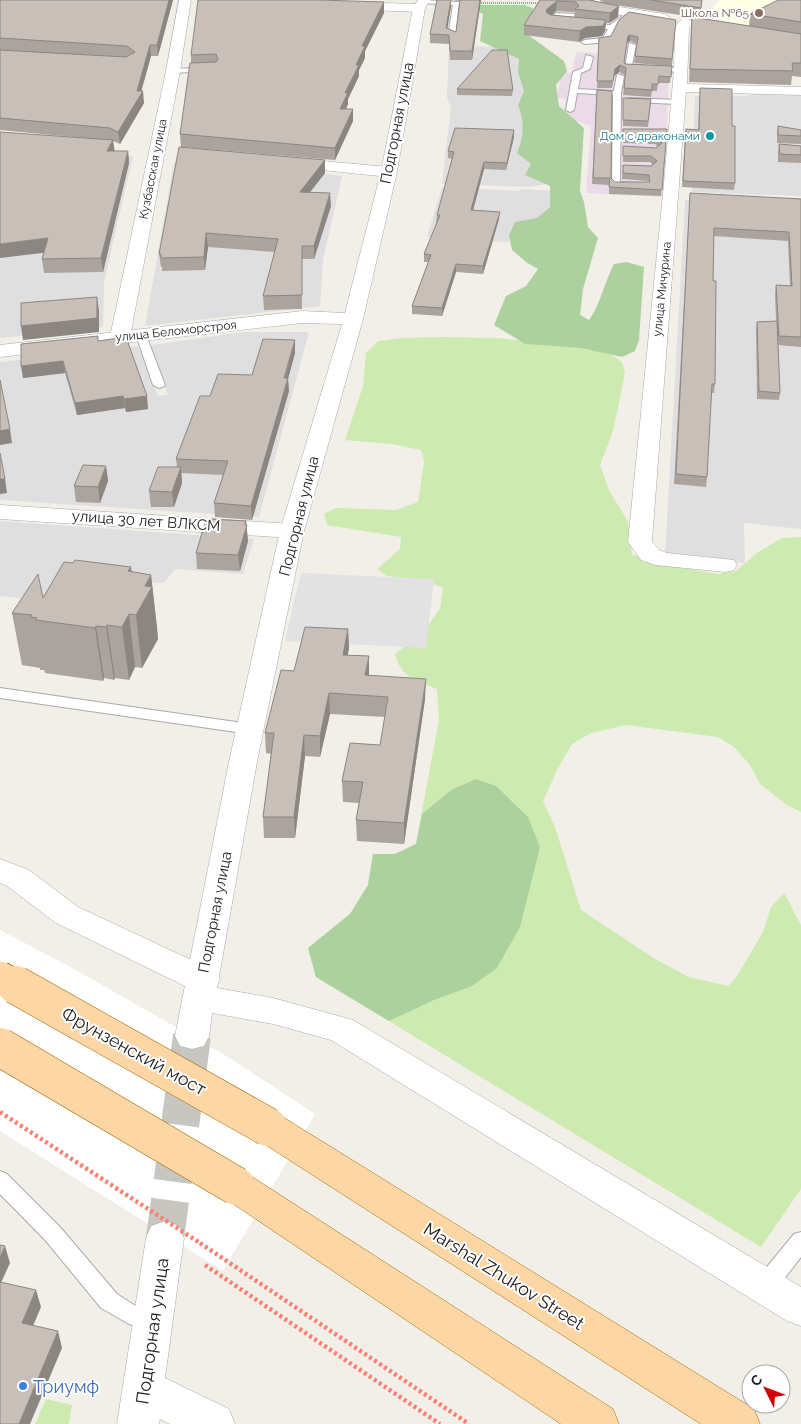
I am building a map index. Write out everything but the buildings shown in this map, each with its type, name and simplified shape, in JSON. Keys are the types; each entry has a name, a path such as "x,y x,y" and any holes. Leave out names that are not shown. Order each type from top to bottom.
{"main road":[{"name":"Фрунзенский мост","path":"0,976 268,1127"},
{"path":"0,1047 236,1186 598,1424"},
{"name":"Marshal Zhukov Street","path":"268,1127 739,1424"}],"street":[{"path":"186,0 196,0"},
{"name":"Кузбасская улица","path":"120,338 186,0"},
{"path":"332,5 422,3"},
{"name":"Подгорная улица","path":"192,1036 250,729 292,530 353,319 389,172 422,3"},
{"path":"598,4 630,13"},
{"name":"улица Мичурина","path":"630,13 692,22 682,27 671,194 640,542 650,555 664,560 726,565"},
{"path":"679,87 801,91"},
{"path":"156,151 175,153"},
{"path":"272,162 389,172"},
{"path":"671,194 691,195"},
{"name":"улица Беломорстроя","path":"0,351 302,317 353,319"},
{"name":"улица 30 лет ВЛКСМ","path":"0,512 292,530"},
{"path":"0,870 18,878 67,915 200,989 341,1030 801,1308"},
{"name":"Подгорная улица","path":"141,1406 154,1321 182,1241"},
{"path":"141,1406 214,1424"}],"lane":[{"path":"566,0 570,3 598,4"},
{"path":"422,3 457,3 452,37"},
{"path":"585,42 606,40 611,27 618,19 630,13"},
{"path":"574,16 556,15 551,22 567,26 611,27"},
{"path":"632,45 628,67 679,87"},
{"path":"570,110 577,72 586,69 589,57"},
{"path":"173,71 214,68"},
{"path":"620,76 617,96 617,130 621,147 620,166 616,184 644,185"},
{"path":"575,91 617,96 679,87"},
{"path":"617,130 626,130"},
{"path":"142,335 158,385"},
{"path":"0,693 250,729"},
{"path":"0,1180 53,1234 109,1301 129,1314 154,1321"},
{"path":"765,1286 801,1241"}],"path":[{"path":"474,3 542,3"},
{"path":"0,1112 182,1241 470,1424"},
{"path":"205,1265 440,1424"}],"shaded area":[{"name":"Школа №65","path":"720,0 801,0 801,36 720,20 713,6"},
{"path":"540,7 605,12 626,16 671,42 663,197 586,193 591,126 562,116 566,99 556,98 562,72 572,73 576,52 611,54 613,42 532,36"},
{"path":"449,46 522,47 555,182 530,187 442,184 451,108 447,97"},
{"path":"765,92 801,93 801,196 692,192 695,96 745,96"},
{"path":"0,143 133,156 104,282 103,327 0,338"},
{"path":"174,162 221,162 342,176 323,260 320,306 145,326"},
{"path":"442,187 556,191 550,222 507,242 427,237"},
{"path":"685,200 801,206 801,529 744,523 745,563 665,556"},
{"path":"245,332 309,332 259,517 0,500 0,362 138,346 158,396 168,395 151,345"},
{"path":"0,521 254,539 243,574 175,569 164,583 120,582 99,607 0,596"},
{"path":"301,573 434,579 426,648 285,641"}],"green space":[{"path":"470,5 524,5 533,8 527,34 564,61 567,71 556,85 559,106 584,128 580,191 584,202 588,227 598,238 583,289 580,315 589,320 597,307 614,264 627,262 644,267 639,340 635,351 622,357 581,348 525,344 494,325 506,296 526,286 538,269 512,250 509,235 515,222 537,218 550,207 550,186 525,175 531,164 517,153 523,129 518,105 524,91 518,72 519,59 480,41 483,14 473,9"},
{"path":"442,337 496,338 601,348 622,362 625,372 618,408 612,434 600,465 609,490 628,522 632,554 658,564 718,574 736,571 758,552 782,538 801,537 801,812 787,805 760,784 750,765 734,747 718,737 626,725 591,733 572,744 558,768 543,801 555,827 581,910 655,959 689,977 728,986 737,976 763,932 771,907 784,893 801,925 801,1189 761,1247 316,977 308,948 350,914 368,885 373,854 395,854 416,844 439,719 437,689 405,673 395,654 423,633 440,608 443,588 426,581 387,576 377,569 400,549 401,537 327,525 324,514 336,508 396,510 418,502 424,462 421,450 392,444 345,440 363,386 366,353 378,341"},
{"path":"476,779 496,786 528,817 540,847 520,927 497,968 472,986 434,1000 389,1021 316,977 308,948 350,914 368,885 373,854 395,854 416,844 422,814 451,790"},
{"path":"46,1399 72,1405 69,1424 35,1424"}],"pier":[{"path":"0,930 74,969 228,1057 315,1114 223,1271 0,1131"}],"tunnel":[{"path":"165,1238 192,1036"}],"place":[{"name":"Школа №65","path":"759,13"},
{"name":"Дом с драконами","path":"710,136"},
{"name":"Триумф","path":"23,1386"}]}
